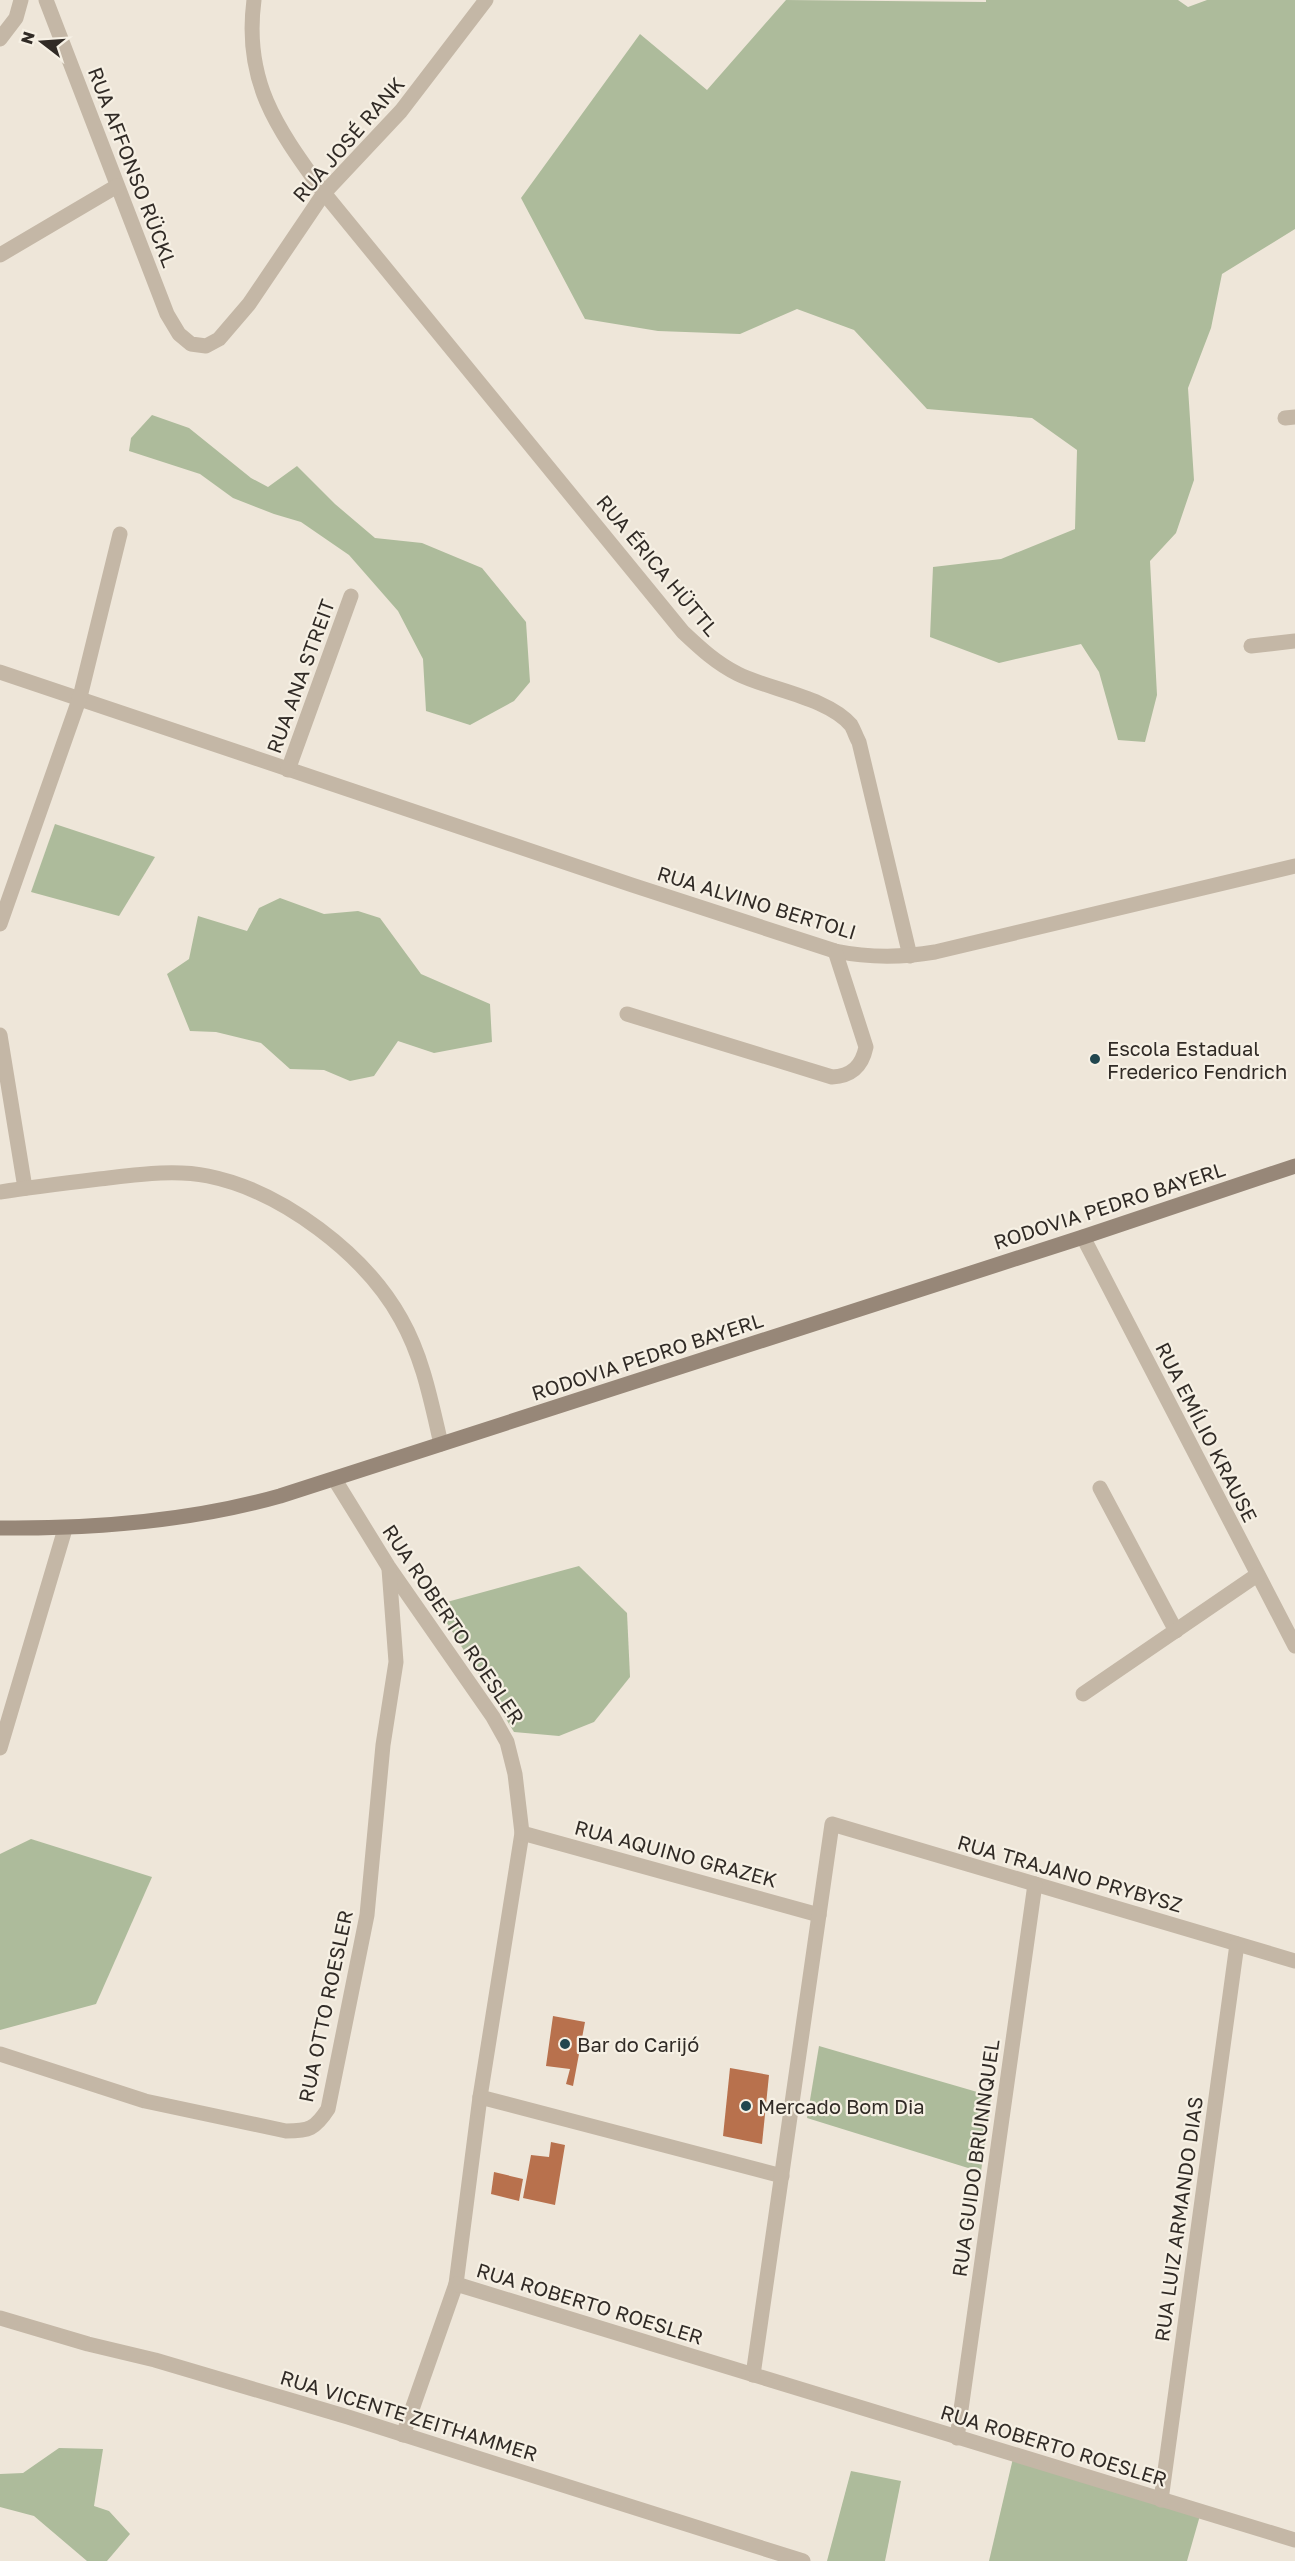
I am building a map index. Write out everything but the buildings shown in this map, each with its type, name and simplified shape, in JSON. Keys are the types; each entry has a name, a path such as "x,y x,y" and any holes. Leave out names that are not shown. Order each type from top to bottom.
{"main road":[{"name":"RODOVIA PEDRO BAYERL","path":"0,1528 100,1528 217,1512 335,1480 1295,1166"}],"street":[{"path":"0,39 16,18 21,0"},
{"name":"RUA AFFONSO RÜCKL","path":"46,0 167,314 179,334 190,344"},
{"name":"RUA ÉRICA HÜTTL","path":"254,0 251,41 254,67 264,98 289,145 324,193 683,632 713,660 739,674 822,706 838,714 852,726 859,742 910,956"},
{"name":"RUA JOSÉ RANK","path":"190,344 206,346 219,339 232,325 278,263 324,193 401,111 486,0"},
{"path":"0,255 117,186"},
{"path":"0,924 80,697 120,534"},
{"name":"RUA ANA STREIT","path":"288,770 351,596"},
{"path":"1251,646 1295,641"},
{"name":"RUA ALVINO BERTOLI","path":"0,672 835,951 884,958 910,956 1295,867"},
{"path":"627,1014 832,1077 846,1076 856,1069 864,1058 866,1047 835,951"},
{"path":"0,1035 25,1188"},
{"path":"0,1192 154,1173 207,1176 240,1185 307,1219 365,1267 401,1318 425,1373 441,1444"},
{"name":"RUA EMÍLIO KRAUSE","path":"1083,1237 1295,1646"},
{"name":"RUA ROBERTO ROESLER","path":"335,1480 388,1566 492,1717 507,1742 515,1774 522,1833 480,2097 456,2284 1295,2541"},
{"path":"1100,1488 1176,1631"},
{"path":"0,1748 65,1529"},
{"name":"RUA OTTO ROESLER","path":"0,2054 145,2101 286,2131 306,2131 319,2123 328,2109 367,1916 383,1745 396,1662 388,1566"},
{"path":"1083,1694 1257,1575"},
{"name":"RUA TRAJANO PRYBYSZ","path":"819,1915 832,1824 1295,1961"},
{"name":"RUA AQUINO GRAZEK","path":"522,1833 819,1915"},
{"name":"RUA GUIDO BRUNNQUEL","path":"957,2438 1035,1884"},
{"path":"753,2375 819,1915"},
{"name":"RUA LUIZ ARMANDO DIAS","path":"1161,2500 1237,1944"},
{"path":"480,2097 782,2176"},
{"path":"403,2435 456,2284"},
{"name":"RUA VICENTE ZEITHAMMER","path":"0,2318 88,2344 155,2360 403,2435 803,2561"}],"green space":[{"path":"786,0 986,2 986,0 1178,0 1188,7 1207,0 1295,0 1295,229 1222,274 1211,328 1188,388 1194,480 1176,533 1150,561 1157,695 1145,742 1118,740 1099,672 1081,644 999,663 930,637 933,567 1001,559 1075,529 1077,450 1032,418 927,409 854,330 797,309 740,334 658,331 585,319 521,198 640,34 707,90"},
{"path":"152,415 189,428 251,478 268,487 297,466 335,504 375,538 422,543 482,568 526,622 530,682 514,701 470,725 426,711 423,659 398,611 349,555 301,522 233,498 200,474 129,451 131,438"},
{"path":"55,824 155,857 119,916 31,892"},
{"path":"280,898 324,914 358,911 380,918 421,974 490,1004 492,1042 434,1053 398,1041 374,1076 350,1081 324,1070 290,1069 261,1043 216,1032 190,1031 167,974 189,959 198,916 247,931 259,908"},
{"path":"579,1566 627,1613 630,1677 594,1722 559,1736 514,1732 436,1605"},
{"path":"31,1839 152,1877 96,2004 0,2030 0,1854"},
{"path":"819,2046 991,2096 981,2172 807,2118"},
{"path":"59,2448 103,2449 94,2506 109,2511 130,2534 107,2561 87,2561 34,2516 0,2507 0,2474 23,2473"},
{"path":"1014,2454 1201,2512 1187,2561 989,2561"},
{"path":"851,2471 901,2481 885,2561 827,2561"}],"place":[{"name":"Escola Estadual Frederico Fendrich","path":"1095,1059"},
{"name":"Bar do Carijó","path":"565,2044"},
{"name":"Mercado Bom Dia","path":"746,2106"}]}
